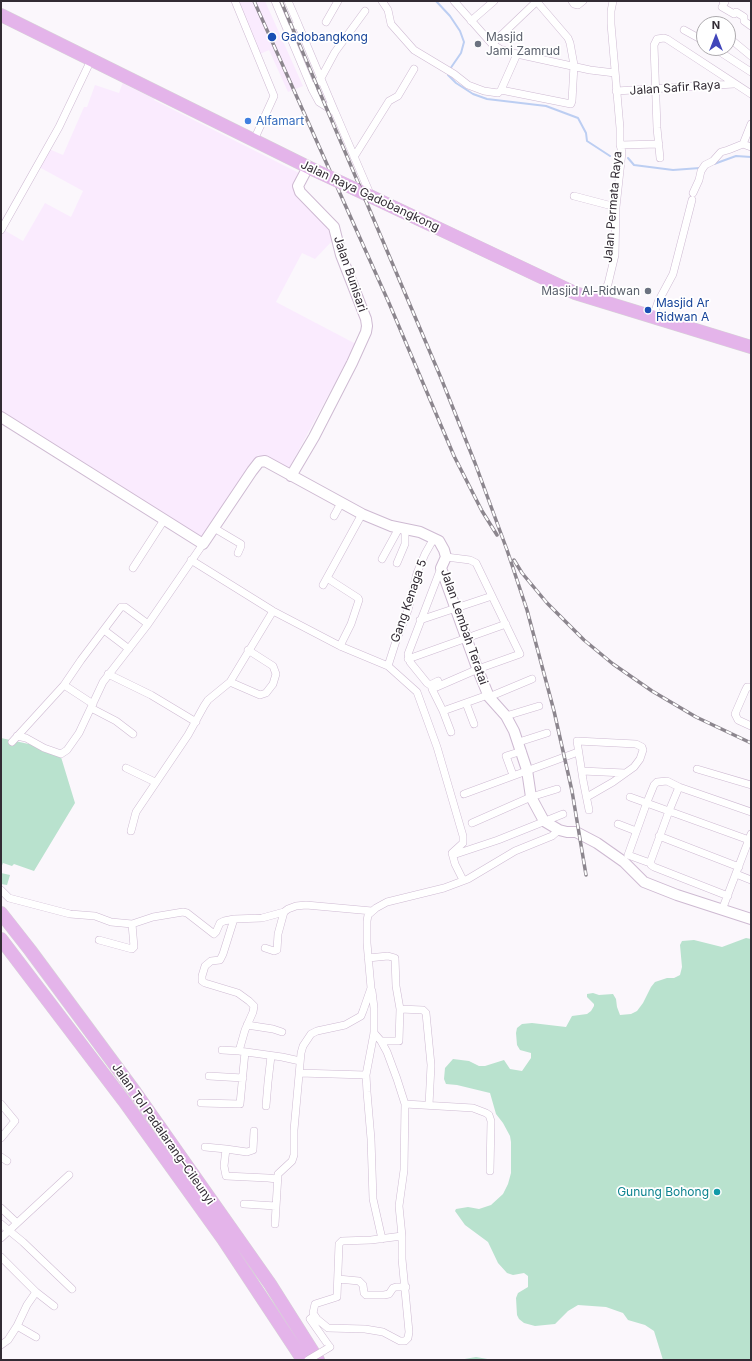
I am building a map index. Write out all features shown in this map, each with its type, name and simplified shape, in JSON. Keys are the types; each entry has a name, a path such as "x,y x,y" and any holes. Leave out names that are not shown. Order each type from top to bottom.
{"highway":[{"name":"Jalan Raya Gadobangkong","path":"1,15 310,168 551,282 576,293 602,297 653,317 751,347"},
{"name":"Jalan Tol Padalarang–Cileunyi","path":"1,913 30,950 139,1099 270,1284 318,1360"},
{"name":"Jalan Tol Padalarang–Cileunyi","path":"1,939 124,1101 223,1239 304,1360"}],"main road":[{"name":"Jalan Bunisari","path":"291,476 314,437 352,363 364,337 367,326 366,319 341,255 334,227 299,189 298,186 310,168"},
{"path":"1,417 203,544 252,471 259,462 262,461 267,461 291,476 362,514 383,523 420,532 434,538"},
{"name":"Jalan Lembah Teratai","path":"434,538 441,544 444,550 446,557 442,568 477,667 489,697 506,716 520,747 527,770 531,797 544,821"},
{"path":"544,821 559,830 576,832 597,843 624,862 644,882 677,895 751,919"}],"street":[{"path":"235,1 274,96 254,140"},
{"path":"275,1 312,89 319,102 335,112"},
{"path":"288,1 371,196"},
{"path":"326,22 338,1"},
{"path":"382,1 388,10 391,24 414,50 468,85 484,91 498,93 501,90 517,54"},
{"path":"454,1 492,44 500,49 590,70 615,73"},
{"path":"471,21 494,1"},
{"path":"572,1 574,4 578,5 583,1"},
{"path":"723,1 725,2 722,7 734,14 736,12 751,26"},
{"path":"602,297 608,284 615,255 616,207 622,152 620,145 620,128 611,24 611,2"},
{"path":"492,44 536,3 568,38 572,49 574,66 571,104 501,90"},
{"path":"312,89 321,78 335,52 365,12"},
{"path":"287,30 298,24"},
{"path":"684,30 696,37"},
{"path":"660,158 655,89 654,44 657,39 664,38 734,84 749,92 751,84"},
{"path":"736,43 751,56"},
{"path":"726,56 751,72"},
{"path":"1,229 59,127 91,60"},
{"path":"354,156 389,101 398,96 414,69"},
{"name":"Jalan Safir Raya","path":"616,91 734,84"},
{"path":"743,144 751,124"},
{"path":"620,145 659,144"},
{"path":"653,317 658,302 673,274 693,196 703,168 721,152 743,144 751,147"},
{"name":"Jalan Permata Raya","path":"602,297 611,254 612,206 617,151 620,145"},
{"path":"574,196 612,206"},
{"path":"334,516 341,503"},
{"path":"323,585 362,514"},
{"path":"133,568 164,520"},
{"path":"214,528 241,544 242,546 238,553"},
{"path":"382,559 402,528"},
{"path":"397,563 405,544 402,528"},
{"name":"Gang Kenaga 5","path":"388,666 408,610 417,573 424,554 434,538"},
{"path":"17,736 26,738 52,752 61,754 64,753 79,733 102,682 148,624 203,544"},
{"path":"442,568 420,620 408,654 408,659 430,685 477,667 520,654 476,562 446,557"},
{"path":"191,560 273,611 340,646 388,666 417,692 437,747 463,836 463,843 452,853 455,864 463,880"},
{"path":"327,578 359,600 351,624 340,646"},
{"path":"420,620 492,596"},
{"path":"12,742 64,685 123,606 148,624"},
{"path":"131,831 136,812 155,782 188,735 208,700 230,682 273,611"},
{"path":"408,659 506,624"},
{"path":"104,630 128,649"},
{"path":"230,682 260,695 266,693 272,684 276,674 274,666 248,650"},
{"path":"425,693 477,667"},
{"path":"108,674 151,695 196,722"},
{"path":"443,711 485,696 489,697 532,680"},
{"path":"64,685 133,734"},
{"path":"751,687 747,687 735,714 738,720 751,726"},
{"path":"432,689 451,732"},
{"path":"466,703 474,724"},
{"path":"506,716 539,706"},
{"path":"513,775 506,756 548,732"},
{"path":"587,798 634,767 640,759 643,750 641,746 636,744 577,741 589,810"},
{"path":"464,794 578,752"},
{"path":"126,768 155,782"},
{"path":"697,769 751,785"},
{"path":"582,771 625,773"},
{"path":"728,896 654,867 650,863 628,855 647,802 654,785 657,782 667,781 679,787 751,812"},
{"path":"650,863 659,836 679,787"},
{"path":"472,823 531,797 557,789"},
{"path":"630,797 750,841 722,910"},
{"path":"453,855 498,840 563,814"},
{"path":"618,824 636,831"},
{"path":"382,1239 373,1199 371,1139 366,1075 374,1033 374,1008 368,958 368,916 372,911 387,902 444,888 463,880 515,851 552,836 559,830"},
{"path":"659,836 738,871 751,880"},
{"path":"1,890 9,898 70,914 95,916 112,922 132,924 153,917 183,912 191,914 214,934 220,923 234,919 262,918 284,912 288,909 306,905 372,911"},
{"path":"264,948 274,952 277,950 278,934 284,912"},
{"path":"201,1103 240,1104 243,1078 242,1051 247,1024 254,1009 252,1003 238,993 205,983 202,980 205,966 211,961 220,960 224,954 234,919"},
{"path":"99,940 132,949 134,947 132,924"},
{"path":"368,958 388,956 395,958 396,986 400,1009 399,1041 381,1041"},
{"path":"275,1224 278,1173 292,1161 294,1154 294,1130 297,1110 300,1061 303,1046 311,1034 317,1031 345,1025 361,1016 371,988"},
{"path":"400,1009 423,1010 426,1013 431,1065 429,1104"},
{"path":"247,1024 282,1032"},
{"path":"314,1316 328,1328 365,1329 383,1332 400,1341 408,1338 409,1332 406,1287 402,1259 402,1236 399,1206 404,1170 404,1104 387,1052 381,1041 374,1033"},
{"path":"222,1050 242,1051 300,1061"},
{"path":"266,1106 271,1056"},
{"path":"299,1073 366,1075"},
{"path":"209,1076 243,1078"},
{"path":"1,1104 15,1121 1,1138"},
{"path":"404,1104 429,1104 473,1108 489,1115 491,1121 490,1171"},
{"path":"205,1147 247,1152 253,1150 254,1131"},
{"path":"226,1149 224,1166 226,1177 262,1177 277,1179"},
{"path":"1,1238 69,1175"},
{"path":"244,1204 276,1206"},
{"path":"1,1208 17,1223"},
{"path":"1,1224 23,1242 72,1289"},
{"path":"308,1360 330,1347 310,1319 314,1316 316,1304 324,1300 337,1298 339,1244 342,1242 402,1236"},
{"path":"1,1256 36,1292 54,1306"},
{"path":"338,1279 359,1281 363,1285 364,1293 366,1295 384,1295 389,1294 393,1288 406,1287"},
{"path":"1,1345 8,1340 17,1326 26,1305 36,1292"},
{"path":"17,1326 36,1337"}],"shaded area":[{"path":"236,1 265,1 303,86 288,92 269,50 260,54"},
{"path":"123,82 155,97 154,100 301,174 294,186 329,224 333,240 315,259 302,253 276,302 356,344 288,470 258,455 207,535 198,538 1,412 1,236 4,230 23,241 45,203 71,217 83,191 39,167 49,149 63,155 84,107 87,107 95,85 119,93"}],"green space":[{"path":"1,738 38,746 61,757 75,803 34,871 14,864 12,866 3,863 1,868"},
{"path":"1,873 10,875 7,885 1,884"},
{"path":"746,938 751,939 751,1360 663,1360 654,1331 645,1325 628,1320 623,1313 606,1307 578,1305 568,1311 555,1324 535,1326 524,1323 517,1315 516,1298 518,1293 528,1287 528,1276 524,1273 513,1275 507,1273 498,1263 488,1242 465,1225 455,1211 456,1209 468,1207 479,1209 491,1205 503,1194 511,1173 510,1136 496,1114 490,1093 457,1085 446,1084 444,1079 445,1068 453,1059 469,1061 479,1066 485,1066 504,1060 510,1069 522,1071 531,1058 531,1053 520,1050 517,1045 517,1028 522,1024 532,1023 566,1027 572,1016 587,1014 591,1011 594,1004 587,997 587,994 593,993 599,995 613,994 616,999 620,1015 631,1014 637,1011 643,1003 655,982 667,978 674,978 680,975 682,967 680,945 682,941 694,940 722,947"},
{"path":"476,1357 493,1360 459,1360"}],"waterway":[{"path":"436,1 450,16 460,31 464,42 461,53 450,69"},
{"path":"449,73 448,75 456,83 473,94 487,99 546,106 578,118 586,133 587,141 610,156"},
{"path":"714,164 736,156 751,157"},
{"path":"628,158 634,165 673,170 700,168"}],"railway":[{"path":"254,1 389,303 454,456 482,511 497,535"},
{"path":"281,1 441,378 475,463 507,550 527,610 554,711 572,791 586,875"},
{"path":"514,560 522,573 547,603 584,640 613,664 652,691 696,717 751,743"}],"place":[{"name":"Gadobangkong","path":"272,37"},
{"name":"Masjid Jami Zamrud","path":"478,44"},
{"name":"Alfamart","path":"248,121"},
{"name":"Masjid Al-Ridwan","path":"648,291"},
{"name":"Masjid Ar Ridwan A","path":"648,310"},
{"name":"Gunung Bohong","path":"717,1192"}]}
